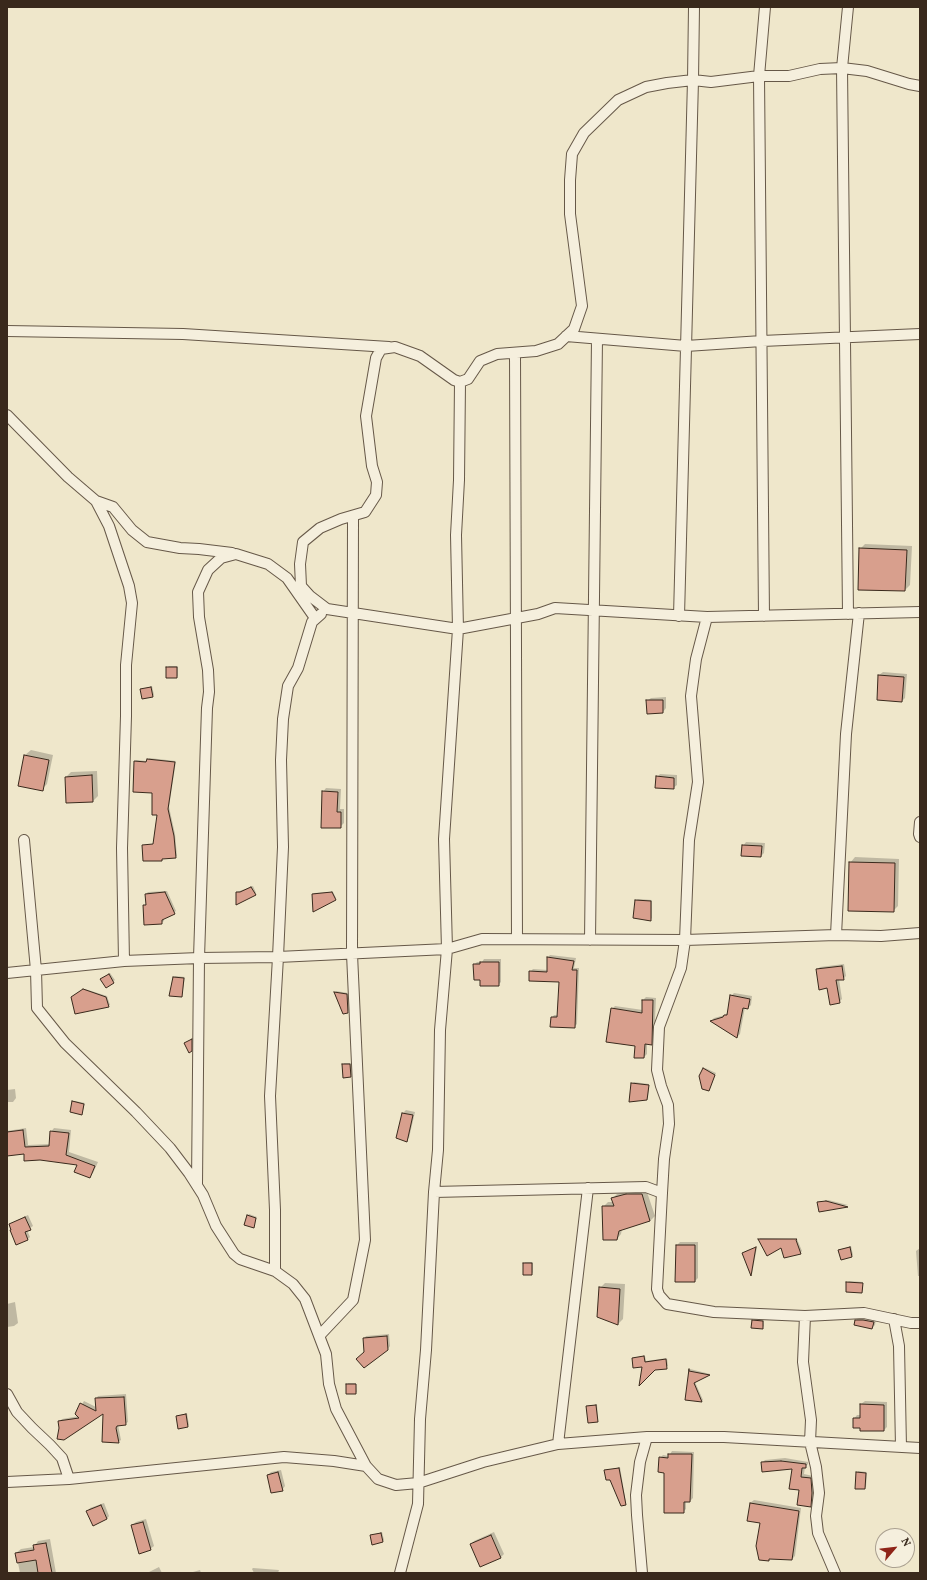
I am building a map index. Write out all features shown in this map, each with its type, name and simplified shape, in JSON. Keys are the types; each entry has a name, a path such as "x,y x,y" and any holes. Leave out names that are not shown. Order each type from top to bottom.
{"street":[{"path":"679,616 694,7"},
{"path":"764,616 759,76 765,7"},
{"path":"848,7 842,68 848,614"},
{"path":"7,332 183,334 395,347 420,356 454,380 460,382 468,379 480,361 497,354 536,351 558,344 574,329 582,306 570,214 572,154 584,133 618,100 646,87 693,80 711,82 759,76 789,76 820,69 842,68 868,71 920,86"},
{"path":"566,336 686,346 920,334"},
{"path":"590,940 597,339"},
{"path":"395,347 382,349 376,358 366,416 372,466 377,482 376,495 365,512 320,528 303,542 300,564 301,586 310,596 327,609 458,629 538,614 555,608 707,617 920,612"},
{"path":"515,353 517,939"},
{"path":"400,1573 418,1504 420,1419 426,1350 434,1192 438,1150 440,1030 447,949 444,839 458,629 456,535 459,480 460,382"},
{"path":"7,416 68,477 96,500 113,507 132,530 147,542 180,548 199,548 236,554 268,564 287,578 316,618"},
{"path":"96,500 111,533 129,586 132,603 126,665 122,848 124,961"},
{"path":"320,1335 353,1300 365,1240 352,954 353,516"},
{"path":"197,1185 199,958 207,708 209,692 208,670 199,617 198,592 208,570 221,558 236,554"},
{"path":"275,1271 275,1210 270,1096 283,847 281,760 284,719 288,686 298,668 312,622 327,609"},
{"path":"836,935 846,734 859,614"},
{"path":"707,617 696,659 691,696 698,782 689,840 685,940 681,968 659,1027 657,1070 668,1105 669,1124 664,1159 657,1289 659,1295 667,1304 714,1312 805,1316 864,1313 911,1323 920,1323"},
{"path":"920,822 920,837"},
{"path":"24,840 36,970 37,1008 65,1043 136,1112 170,1148 197,1185 216,1226 228,1247 234,1254 240,1259 275,1271 293,1284 306,1299 326,1354 329,1384 336,1409 366,1466 372,1474 386,1482 396,1485 418,1483 483,1462 558,1444 647,1437 724,1437 920,1448"},
{"path":"7,973 124,961 278,957 447,949 482,939 685,940 836,935 881,936 920,933"},
{"path":"434,1192 646,1187 662,1193"},
{"path":"558,1444 588,1188"},
{"path":"805,1316 803,1362 811,1420 810,1442 816,1467 819,1493 816,1516 818,1533 835,1573"},
{"path":"894,1319 899,1346 900,1447"},
{"path":"7,1394 18,1412 62,1458 69,1479"},
{"path":"642,1573 636,1515 636,1495 640,1462 647,1437"},
{"path":"7,1482 69,1479 284,1457 334,1461 366,1466"}],"building":[{"path":"859,548 907,550 905,591 858,590"},
{"path":"166,667 177,667 177,678 166,678"},
{"path":"878,675 904,677 902,702 877,700"},
{"path":"151,687 153,697 142,699 140,689"},
{"path":"646,700 663,700 663,713 647,714"},
{"path":"24,755 49,760 43,791 18,786"},
{"path":"147,759 175,762 168,809 174,836 176,858 162,859 162,861 143,861 142,845 153,844 157,815 152,815 152,793 133,792 134,761 146,762"},
{"path":"92,775 93,802 66,803 65,777"},
{"path":"656,776 674,778 674,789 655,788"},
{"path":"322,791 338,792 337,812 341,812 341,828 321,828"},
{"path":"742,845 762,846 761,857 741,856"},
{"path":"849,862 895,863 894,912 848,911"},
{"path":"251,887 256,895 236,905 236,892 240,892"},
{"path":"165,892 175,914 162,920 162,924 144,925 143,905 146,905 145,894"},
{"path":"332,892 336,900 313,912 312,894"},
{"path":"635,900 651,901 651,921 633,918"},
{"path":"547,957 574,961 572,970 577,970 575,1028 550,1027 551,1017 557,1017 559,982 529,981 529,971 547,972"},
{"path":"480,962 499,962 499,986 480,986 480,980 474,980 473,964 480,964"},
{"path":"842,966 844,980 836,980 840,1003 830,1005 827,988 819,990 816,969"},
{"path":"109,974 114,983 106,988 100,979"},
{"path":"173,977 184,978 182,997 169,996"},
{"path":"83,989 106,997 109,1007 75,1014 71,997"},
{"path":"334,992 347,994 348,1013 343,1014"},
{"path":"730,995 750,999 748,1009 743,1008 737,1038 710,1021 727,1015"},
{"path":"642,1000 653,1000 652,1045 645,1044 644,1058 634,1058 635,1046 606,1042 611,1008 642,1013"},
{"path":"192,1039 192,1051 189,1053 184,1043"},
{"path":"342,1064 350,1064 351,1077 343,1078"},
{"path":"703,1068 715,1075 709,1091 702,1089 699,1076"},
{"path":"631,1083 649,1085 647,1100 629,1102"},
{"path":"72,1101 84,1104 82,1115 70,1112"},
{"path":"402,1113 413,1115 407,1142 396,1138"},
{"path":"23,1130 25,1147 49,1146 50,1131 69,1133 66,1155 95,1166 90,1178 74,1172 77,1165 40,1160 24,1161 24,1154 7,1156 7,1132"},
{"path":"626,1194 642,1194 650,1221 619,1231 617,1240 603,1240 602,1206 614,1206 611,1198"},
{"path":"826,1201 848,1207 819,1212 817,1202"},
{"path":"247,1215 256,1218 254,1228 244,1225"},
{"path":"25,1217 31,1230 25,1232 28,1240 16,1245 9,1224"},
{"path":"758,1239 797,1239 796,1240 801,1254 784,1258 781,1248 767,1256"},
{"path":"676,1245 695,1245 695,1282 675,1282"},
{"path":"756,1247 751,1276 742,1253"},
{"path":"850,1247 852,1257 841,1260 838,1250"},
{"path":"523,1263 532,1263 532,1275 523,1275"},
{"path":"846,1282 863,1283 862,1293 846,1292"},
{"path":"599,1287 620,1289 618,1325 597,1317"},
{"path":"752,1320 763,1321 763,1329 751,1328"},
{"path":"855,1320 874,1322 872,1329 854,1325"},
{"path":"387,1336 388,1350 364,1368 356,1359 364,1352 363,1338"},
{"path":"644,1356 645,1362 666,1359 667,1369 655,1370 639,1386 642,1367 633,1368 632,1358"},
{"path":"689,1369 689,1371 710,1375 694,1383 702,1402 685,1400"},
{"path":"346,1384 356,1384 356,1394 346,1394"},
{"path":"124,1397 126,1425 117,1426 116,1428 119,1443 102,1442 103,1414 64,1440 57,1439 59,1428 58,1421 79,1418 75,1414 80,1403 96,1411 95,1398"},
{"path":"860,1404 884,1405 884,1431 860,1431 860,1428 853,1428 853,1418 860,1418"},
{"path":"596,1405 598,1422 588,1423 586,1406"},
{"path":"186,1414 188,1427 178,1429 176,1416"},
{"path":"668,1454 692,1454 690,1502 684,1502 684,1513 664,1513 664,1473 658,1472 659,1457 668,1458"},
{"path":"781,1461 806,1464 806,1468 802,1468 801,1477 811,1478 811,1507 797,1505 799,1490 789,1489 792,1469 762,1472 761,1462"},
{"path":"619,1468 626,1505 621,1506 610,1480 606,1480 604,1470"},
{"path":"278,1472 283,1491 271,1493 267,1475"},
{"path":"856,1472 866,1473 865,1489 855,1489"},
{"path":"750,1503 799,1511 792,1560 759,1560 756,1546 760,1523 747,1521"},
{"path":"101,1505 107,1519 93,1526 86,1511"},
{"path":"143,1522 151,1550 139,1554 131,1525"},
{"path":"381,1533 383,1542 372,1545 370,1535"},
{"path":"491,1535 501,1558 480,1567 470,1544"},
{"path":"46,1543 52,1573 38,1573 36,1560 17,1563 15,1553 34,1550 33,1545"}]}
